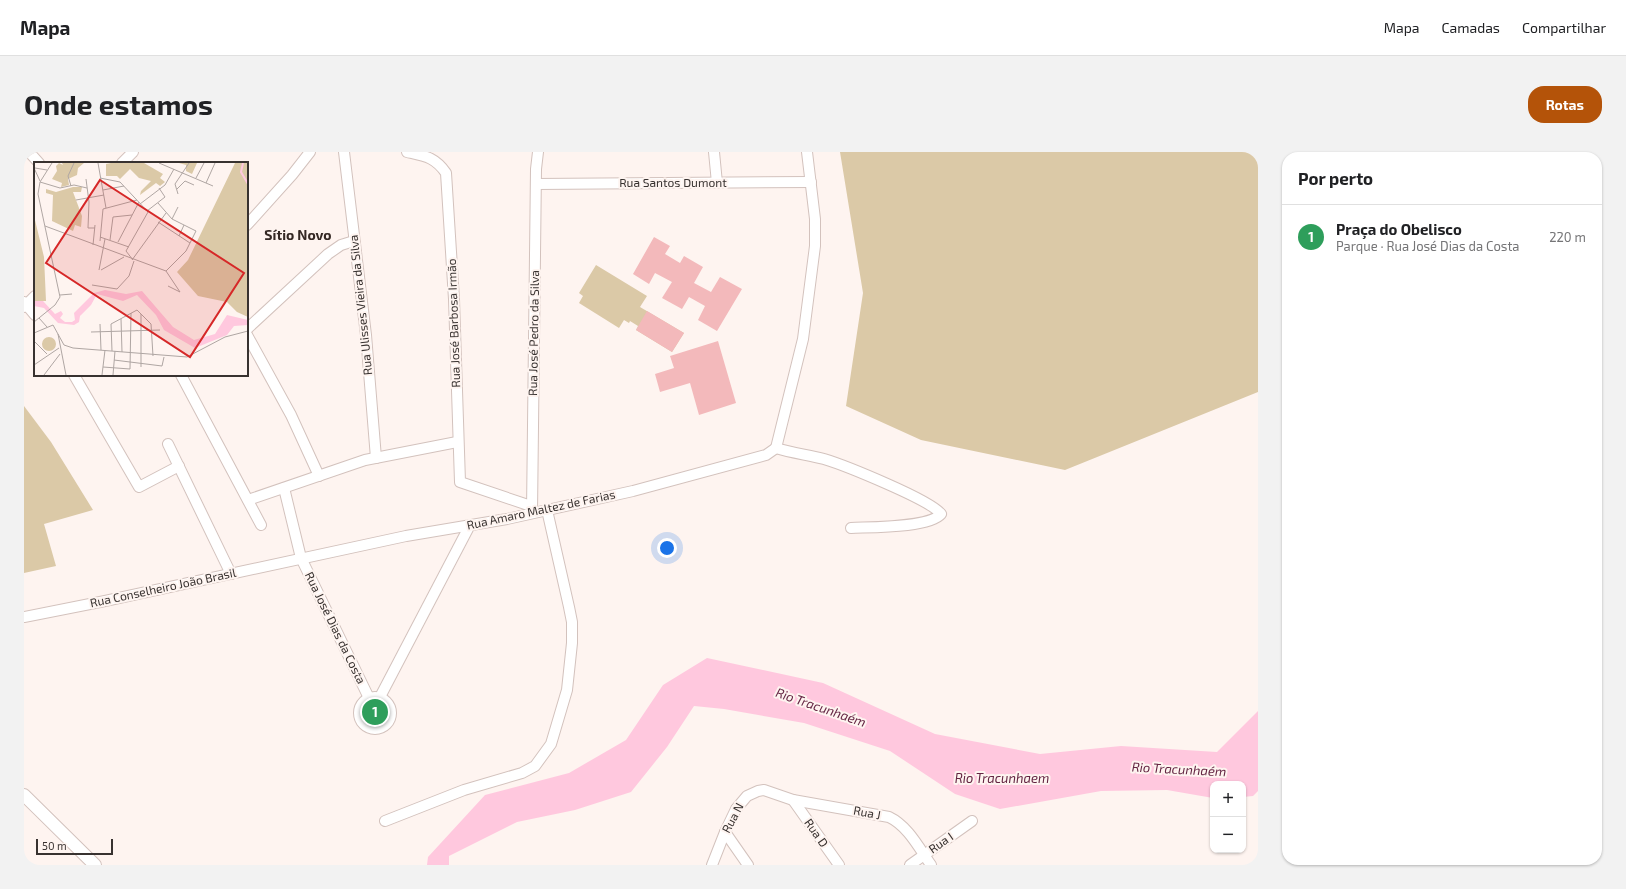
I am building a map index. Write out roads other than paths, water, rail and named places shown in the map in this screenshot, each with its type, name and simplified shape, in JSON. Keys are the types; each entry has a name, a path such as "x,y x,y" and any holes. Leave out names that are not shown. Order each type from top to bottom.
{"street":[{"path":"29,152 38,162"},
{"path":"123,162 134,152"},
{"path":"248,224 292,175 310,152"},
{"name":"Rua Ulisses Vieira da Silva","path":"344,152 366,335 376,458"},
{"path":"407,152 425,154"},
{"name":"Rua José Pedro da Silva","path":"532,510 536,184 538,152"},
{"path":"714,152 717,183"},
{"path":"807,152 815,219 815,246 803,339 776,448 823,459 840,465 918,499 934,508 941,514 937,517 919,523 851,528"},
{"name":"Rua José Barbosa Irmão","path":"425,154 435,160 446,173 448,189 454,300 457,442 460,482 532,510"},
{"name":"Rua Santos Dumont","path":"536,184 811,182"},
{"path":"248,328 328,254 342,245 354,241"},
{"path":"34,297 25,304 34,314"},
{"path":"248,337 291,415 319,476"},
{"path":"75,376 139,487 179,466"},
{"path":"181,376 262,525"},
{"path":"248,500 376,458 457,442"},
{"path":"168,444 231,574"},
{"name":"Rua Amaro Maltez de Farias","path":"301,558 406,536 470,525 532,510 547,510 633,491 766,456 776,448"},
{"name":"Rua José Dias da Costa","path":"284,488 301,558 369,698"},
{"path":"385,821 464,790 522,773 535,766 550,744 567,690 572,643 572,622 570,607 547,510"},
{"path":"380,698 470,525"},
{"name":"Rua Conselheiro João Brasil","path":"24,617 301,558"},
{"name":"Rua José Dias da Costa","path":"369,698 380,698 388,704 391,714 386,724 377,728 367,726 361,719 360,709 369,698"},
{"name":"Rua N","path":"712,865 725,832 741,802 747,796 753,792 764,790 793,800"},
{"path":"24,795 95,865"},
{"name":"Rua J","path":"793,800 889,817 901,824 931,865"},
{"name":"Rua D","path":"793,800 839,865"},
{"name":"Rua I","path":"910,865 972,821"},
{"path":"725,832 748,865"}],"water":[{"name":"Rio Tracunhaem","path":"707,658 823,683 935,734 1040,754 1121,746 1217,752 1258,711 1258,791 1253,796 1246,797 1246,781 1210,781 1210,797 1167,790 1101,791 1000,809 955,794 890,751 804,723 724,709 694,706 667,747 631,792 575,810 517,822 449,856 449,865 427,865 428,857 485,795 569,773 626,740 663,685"}],"place":[{"name":"Praça do Obelisco","path":"375,712"}],"district":[{"name":"Sítio Novo","path":"298,235"}],"water label":[{"name":"Rio Tracunhaém","path":"821,707"},
{"name":"Rio Tracunhaém","path":"1179,769"}]}
